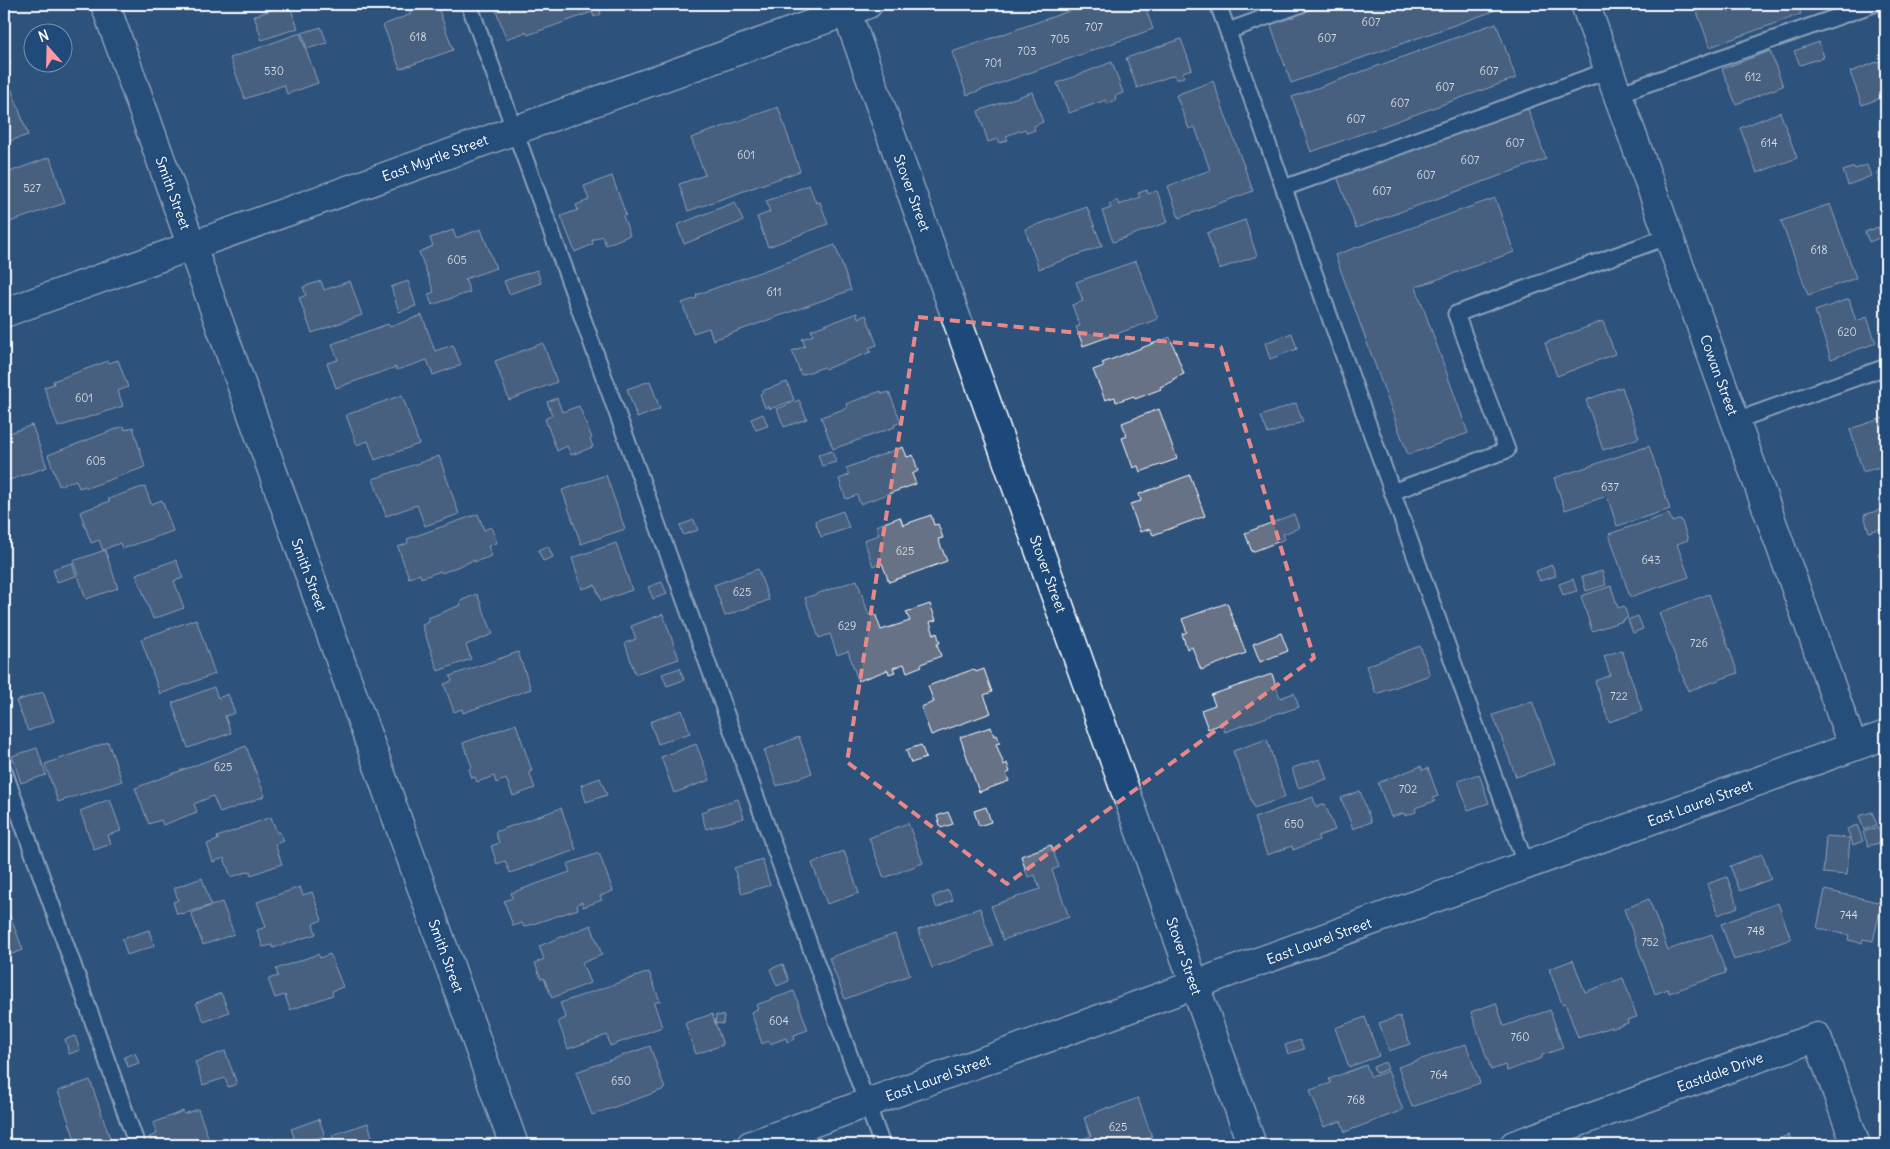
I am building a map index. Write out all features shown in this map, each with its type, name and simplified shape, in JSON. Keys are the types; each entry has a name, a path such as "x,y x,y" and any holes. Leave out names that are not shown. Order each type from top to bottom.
{"street":[{"name":"Smith Street","path":"104,4 514,1145"},
{"name":"Cowan Street","path":"1585,4 1853,747"},
{"name":"East Myrtle Street","path":"4,312 853,6"},
{"name":"Stover Street","path":"853,6 1194,986 1252,1145"},
{"name":"East Laurel Street","path":"751,1145 1886,735"},
{"name":"Eastdale Drive","path":"1514,1145 1817,1038 1856,1145"}],"lane":[{"path":"469,4 882,1145"},
{"path":"1218,4 1526,866"},
{"path":"1228,31 1302,4"},
{"path":"1284,188 1613,82 1874,4"},
{"path":"1392,492 1507,450 1456,314 1669,236"},
{"path":"1735,421 1886,367"},
{"path":"4,771 137,1145"}],"highlighted area":[{"path":"918,317 1221,347 1314,658 1007,884 847,762"}],"building":[{"path":"289,4 298,28 262,40 254,16"},
{"path":"408,4 445,4 447,7 439,10 453,50 400,69 383,25 411,14"},
{"path":"494,4 598,4 601,14 594,17 592,12 528,35 527,32 506,39"},
{"path":"1089,4 1144,4 1153,29 967,95 952,52"},
{"path":"1324,4 1492,4 1494,11 1291,83 1270,23"},
{"path":"1694,4 1797,4 1801,14 1710,47"},
{"path":"1496,23 1516,78 1311,152 1292,97"},
{"path":"321,27 327,43 307,49 302,33"},
{"path":"300,33 318,83 287,94 284,85 245,99 230,58"},
{"path":"1181,39 1192,69 1183,72 1184,77 1176,79 1174,75 1137,88 1126,58"},
{"path":"1819,42 1824,57 1800,65 1794,51"},
{"path":"4,44 11,65 5,67 7,73 4,75"},
{"path":"1770,51 1783,86 1736,104 1722,69"},
{"path":"1885,59 1886,96 1862,105 1850,72"},
{"path":"1112,62 1123,93 1115,96 1116,100 1107,104 1106,100 1069,113 1057,83"},
{"path":"1213,81 1253,191 1179,218 1168,186 1210,170 1195,127 1189,129 1176,95"},
{"path":"12,90 28,135 7,142 10,149 4,151 4,91"},
{"path":"1032,92 1043,122 1034,126 1035,130 1027,133 1025,129 1006,136 1008,140 1000,143 998,139 988,142 978,111"},
{"path":"1527,106 1546,159 1356,228 1337,176"},
{"path":"778,107 800,171 688,211 679,184 705,175 691,138"},
{"path":"1780,112 1797,158 1757,173 1740,128"},
{"path":"50,157 65,203 4,224 4,174"},
{"path":"1867,165 1871,176 1848,185 1843,171"},
{"path":"1886,169 1886,182 1880,184 1876,173"},
{"path":"612,176 626,215 623,216 630,235 606,245 602,236 592,240 593,244 575,252 561,216 578,210 576,205 589,200 584,186"},
{"path":"809,185 816,203 820,202 828,224 768,247 757,217 770,212 766,201"},
{"path":"1147,190 1148,194 1157,191 1168,222 1113,242 1102,211 1111,208 1109,204 1117,200 1119,205 1140,197 1138,193"},
{"path":"1495,198 1514,252 1416,287 1468,433 1408,455 1335,255"},
{"path":"735,202 743,221 684,244 677,225"},
{"path":"1830,204 1856,278 1808,295 1781,221"},
{"path":"1087,207 1102,246 1039,269 1025,229"},
{"path":"1245,220 1257,256 1219,269 1207,233"},
{"path":"1878,227 1882,237 1869,242 1865,232"},
{"path":"481,229 496,268 465,279 470,292 432,305 428,294 434,292 419,252 433,246 430,238 453,230 456,238"},
{"path":"835,245 851,290 713,340 709,328 693,333 682,303 697,298 696,295"},
{"path":"1136,261 1158,319 1083,346 1076,327 1080,326 1072,305 1083,301 1076,282"},
{"path":"537,270 541,283 509,294 504,281"},
{"path":"321,281 324,290 350,281 362,315 312,333 299,298 306,295 303,287"},
{"path":"408,281 416,306 399,312 391,287"},
{"path":"1849,299 1856,321 1867,317 1876,343 1831,359 1815,311"},
{"path":"857,313 858,318 866,315 877,345 869,348 871,352 825,369 824,367 801,375 792,351 805,346 802,339 813,335 811,330"},
{"path":"422,315 435,351 453,345 461,365 433,375 427,360 397,370 396,367 336,388 327,363 338,360 332,344 388,324 390,327"},
{"path":"1603,321 1615,354 1557,376 1545,343"},
{"path":"1292,333 1297,349 1270,359 1265,343"},
{"path":"1170,337 1184,374 1160,387 1161,389 1135,399 1134,396 1116,402 1115,397 1105,400 1093,370 1104,366 1102,363"},
{"path":"543,343 557,382 509,400 495,361"},
{"path":"118,360 128,387 118,391 123,406 58,427 44,387 54,384 53,381 108,361 109,363"},
{"path":"650,381 660,409 637,418 627,389"},
{"path":"787,382 794,400 770,409 769,406 765,408 760,394 763,393 762,391"},
{"path":"1622,387 1639,438 1603,450 1586,400"},
{"path":"881,391 882,394 889,392 901,422 894,425 895,427 833,449 821,417 847,408 846,404"},
{"path":"402,395 419,444 375,460 368,441 357,445 346,415"},
{"path":"557,398 562,412 579,406 592,438 590,439 593,447 571,455 567,446 557,451 545,419 552,415 547,402"},
{"path":"799,400 807,419 784,427 777,409"},
{"path":"1296,403 1303,422 1268,434 1261,416"},
{"path":"1159,409 1177,459 1140,472 1138,466 1133,468 1122,438 1127,436 1122,423"},
{"path":"763,414 768,426 756,430 751,419"},
{"path":"1886,417 1886,465 1863,472 1850,429"},
{"path":"32,425 47,467 4,482 4,463 7,461 4,456 4,435"},
{"path":"124,426 125,430 133,427 145,467 87,488 86,486 79,488 76,480 59,486 48,455"},
{"path":"1649,446 1670,509 1617,526 1607,496 1565,510 1554,478"},
{"path":"903,447 907,457 913,455 918,471 912,474 916,484 860,504 857,495 846,499 839,479 849,475 846,468"},
{"path":"832,451 836,462 822,466 818,455"},
{"path":"439,456 459,514 425,526 417,505 386,516 373,479"},
{"path":"606,475 625,529 581,544 562,490"},
{"path":"1190,475 1205,516 1153,535 1150,529 1140,532 1130,504 1141,501 1139,494"},
{"path":"145,487 151,504 162,500 173,531 122,549 120,543 103,550 99,540 91,543 80,512 110,501 108,499"},
{"path":"1886,508 1886,527 1869,532 1864,515"},
{"path":"843,511 849,528 821,537 815,521"},
{"path":"478,514 484,530 491,527 497,543 488,546 492,556 474,562 474,560 442,573 441,571 421,578 420,574 409,578 398,547 408,543 407,539"},
{"path":"1294,514 1299,528 1283,534 1285,539 1252,552 1245,533"},
{"path":"1669,514 1672,522 1681,519 1688,540 1677,544 1689,577 1630,597 1609,534"},
{"path":"931,515 934,525 938,524 943,538 938,539 947,561 889,582 882,563 873,566 864,540 879,535 876,526 900,517 903,525"},
{"path":"694,520 698,530 683,535 680,525"},
{"path":"616,543 632,590 601,601 595,585 582,589 572,558"},
{"path":"548,546 553,557 543,561 538,550"},
{"path":"105,550 118,588 86,599 73,561"},
{"path":"1886,551 1886,574 1878,554"},
{"path":"176,560 183,578 174,581 184,608 153,619 136,574"},
{"path":"72,563 76,576 57,582 53,569"},
{"path":"1552,565 1556,576 1540,581 1536,571"},
{"path":"758,569 769,600 725,616 714,585"},
{"path":"1602,571 1606,585 1586,591 1582,577"},
{"path":"1573,579 1577,591 1563,595 1559,584"},
{"path":"857,580 869,615 875,613 881,630 910,621 906,612 930,604 936,620 930,622 934,635 937,633 940,643 937,644 941,656 907,672 904,664 893,668 895,672 889,674 888,670 858,681 848,651 837,655 830,634 819,638 805,598"},
{"path":"662,582 667,594 653,599 648,587"},
{"path":"1611,586 1618,608 1624,606 1628,618 1592,631 1581,596"},
{"path":"477,594 493,634 466,645 471,659 438,671 422,625 429,622 428,618 461,605 460,601"},
{"path":"1709,594 1738,673 1688,691 1659,613"},
{"path":"1227,603 1246,653 1201,670 1192,647 1187,649 1182,634 1187,632 1182,619"},
{"path":"663,614 679,659 635,674 625,643 636,639 631,626"},
{"path":"1638,616 1643,629 1633,633 1628,620"},
{"path":"196,619 215,674 160,694 141,639"},
{"path":"1281,633 1288,651 1260,662 1253,644"},
{"path":"1420,646 1430,675 1376,694 1366,666"},
{"path":"1622,650 1642,711 1609,722 1595,681 1610,675 1604,656"},
{"path":"518,652 531,689 463,713 462,709 454,712 444,684 452,681 450,676"},
{"path":"680,668 684,680 667,686 662,674"},
{"path":"974,669 976,672 984,669 992,692 984,695 991,713 931,735 921,707 934,702 928,686"},
{"path":"1272,674 1280,698 1294,693 1299,707 1225,732 1222,724 1208,729 1201,710 1215,705 1211,695"},
{"path":"214,687 218,698 228,694 235,713 225,716 231,733 188,748 172,703"},
{"path":"43,692 54,721 28,731 16,701"},
{"path":"1532,701 1555,764 1516,777 1493,715"},
{"path":"682,710 690,733 658,744 650,722"},
{"path":"516,724 532,771 529,772 535,788 513,796 506,779 496,783 494,776 477,782 475,777 472,778 469,769 472,767 463,743"},
{"path":"991,727 994,736 997,735 1000,743 996,744 1004,765 1007,763 1010,772 1006,774 1009,781 979,792 960,737"},
{"path":"799,737 812,773 777,786 764,750"},
{"path":"1267,739 1285,797 1254,808 1233,751"},
{"path":"108,742 122,781 58,802 45,764"},
{"path":"696,744 710,780 674,793 661,757"},
{"path":"921,745 926,758 911,763 906,750"},
{"path":"246,746 265,796 220,813 213,796 194,804 197,812 163,825 161,820 149,824 135,788"},
{"path":"37,748 46,775 21,783 12,756"},
{"path":"1320,759 1327,779 1298,788 1292,768"},
{"path":"1421,766 1422,770 1428,768 1438,796 1433,798 1435,801 1415,808 1416,812 1405,816 1404,813 1391,817 1378,783"},
{"path":"1479,774 1489,803 1468,810 1458,781"},
{"path":"600,778 607,795 586,802 581,785"},
{"path":"1360,791 1371,822 1353,829 1341,798"},
{"path":"1313,797 1316,807 1325,804 1335,830 1318,836 1319,840 1293,850 1292,846 1267,855 1254,818"},
{"path":"110,799 121,831 108,835 111,844 94,850 80,811"},
{"path":"738,799 744,818 706,829 701,813 709,810 708,808"},
{"path":"986,807 991,822 979,826 974,811"},
{"path":"561,808 576,850 510,873 505,861 497,864 491,846 499,843 495,832"},
{"path":"948,812 953,824 941,828 937,816"},
{"path":"1872,812 1877,825 1864,830 1859,816"},
{"path":"271,817 277,833 280,832 284,841 275,844 282,864 251,875 250,871 231,877 224,858 213,862 207,844 218,840 217,837"},
{"path":"908,823 923,863 884,878 869,838"},
{"path":"1857,825 1863,841 1853,845 1847,829"},
{"path":"1878,827 1883,842 1868,846 1863,832"},
{"path":"1826,836 1850,838 1847,875 1823,873"},
{"path":"1051,845 1059,867 1052,870 1069,917 1003,940 991,906 1040,889 1035,875 1028,877 1021,856"},
{"path":"844,851 859,893 827,904 812,863"},
{"path":"599,853 613,891 600,896 602,900 583,907 582,902 577,904 578,909 524,927 522,923 513,926 504,901 512,898 511,893 570,872 567,864"},
{"path":"1762,854 1771,879 1740,891 1730,866"},
{"path":"762,859 770,885 742,894 734,868"},
{"path":"1727,877 1738,907 1718,915 1707,884"},
{"path":"202,878 211,905 183,914 177,914 173,902 178,900 174,888"},
{"path":"300,887 303,895 312,892 322,920 313,924 316,934 273,948 272,945 263,947 257,930 266,927 257,902"},
{"path":"948,890 953,900 937,908 932,897"},
{"path":"1825,890 1882,903 1873,941 1863,939 1862,943 1848,940 1849,935 1817,928"},
{"path":"1649,899 1668,950 1712,934 1726,973 1669,993 1668,989 1655,994 1624,909"},
{"path":"222,902 234,934 203,945 191,913"},
{"path":"1778,903 1791,939 1734,960 1721,924"},
{"path":"980,908 993,946 932,968 918,930"},
{"path":"9,913 23,950 4,957 4,915"},
{"path":"591,925 602,955 582,963 590,983 552,998 544,978 541,979 535,963 544,959 539,946"},
{"path":"149,930 154,946 127,955 122,939"},
{"path":"895,934 910,975 845,999 829,958"},
{"path":"318,954 320,958 330,954 343,987 332,991 333,995 290,1010 285,995 275,998 268,979 278,976 276,969"},
{"path":"1573,960 1585,992 1623,978 1637,1017 1627,1020 1628,1023 1578,1038 1565,1003 1562,1004 1549,969"},
{"path":"783,964 789,981 777,986 770,969"},
{"path":"649,972 660,1001 654,1003 662,1027 610,1046 607,1035 568,1049 558,1021 566,1018 560,1003"},
{"path":"794,991 808,1030 794,1035 795,1039 787,1042 786,1038 770,1044 769,1041 762,1044 751,1012 758,1009 756,1005"},
{"path":"221,993 229,1012 204,1022 196,1003"},
{"path":"1496,1003 1504,1026 1550,1010 1563,1048 1542,1055 1542,1058 1507,1071 1505,1065 1491,1070 1471,1012"},
{"path":"712,1014 723,1045 696,1054 685,1023"},
{"path":"716,1015 724,1016 723,1024 715,1023"},
{"path":"1400,1016 1410,1044 1389,1051 1379,1023"},
{"path":"1365,1017 1379,1056 1349,1067 1335,1028"},
{"path":"75,1036 80,1050 69,1054 65,1039"},
{"path":"1300,1040 1304,1049 1288,1054 1285,1045"},
{"path":"1466,1044 1480,1083 1412,1107 1398,1067"},
{"path":"650,1046 665,1089 592,1115 576,1072"},
{"path":"225,1051 237,1084 228,1087 225,1078 203,1085 195,1062"},
{"path":"135,1053 139,1063 128,1067 124,1057"},
{"path":"1385,1062 1388,1069 1376,1073 1373,1067"},
{"path":"1366,1065 1371,1077 1388,1071 1403,1110 1345,1132 1341,1121 1324,1127 1310,1090 1331,1083 1329,1079"},
{"path":"90,1080 110,1138 87,1145 77,1145 58,1091"},
{"path":"1138,1098 1152,1137 1128,1145 1081,1145 1079,1140 1091,1136 1084,1118 1108,1107 1109,1109"},
{"path":"198,1109 211,1145 153,1145 149,1137 157,1134 153,1123 183,1111 184,1114"},
{"path":"319,1119 325,1136 297,1145 291,1129"},
{"path":"368,1123 375,1145 335,1145 332,1135"},
{"path":"1789,1135 1793,1145 1761,1145"},
{"path":"393,1138 395,1145 375,1145"}]}
